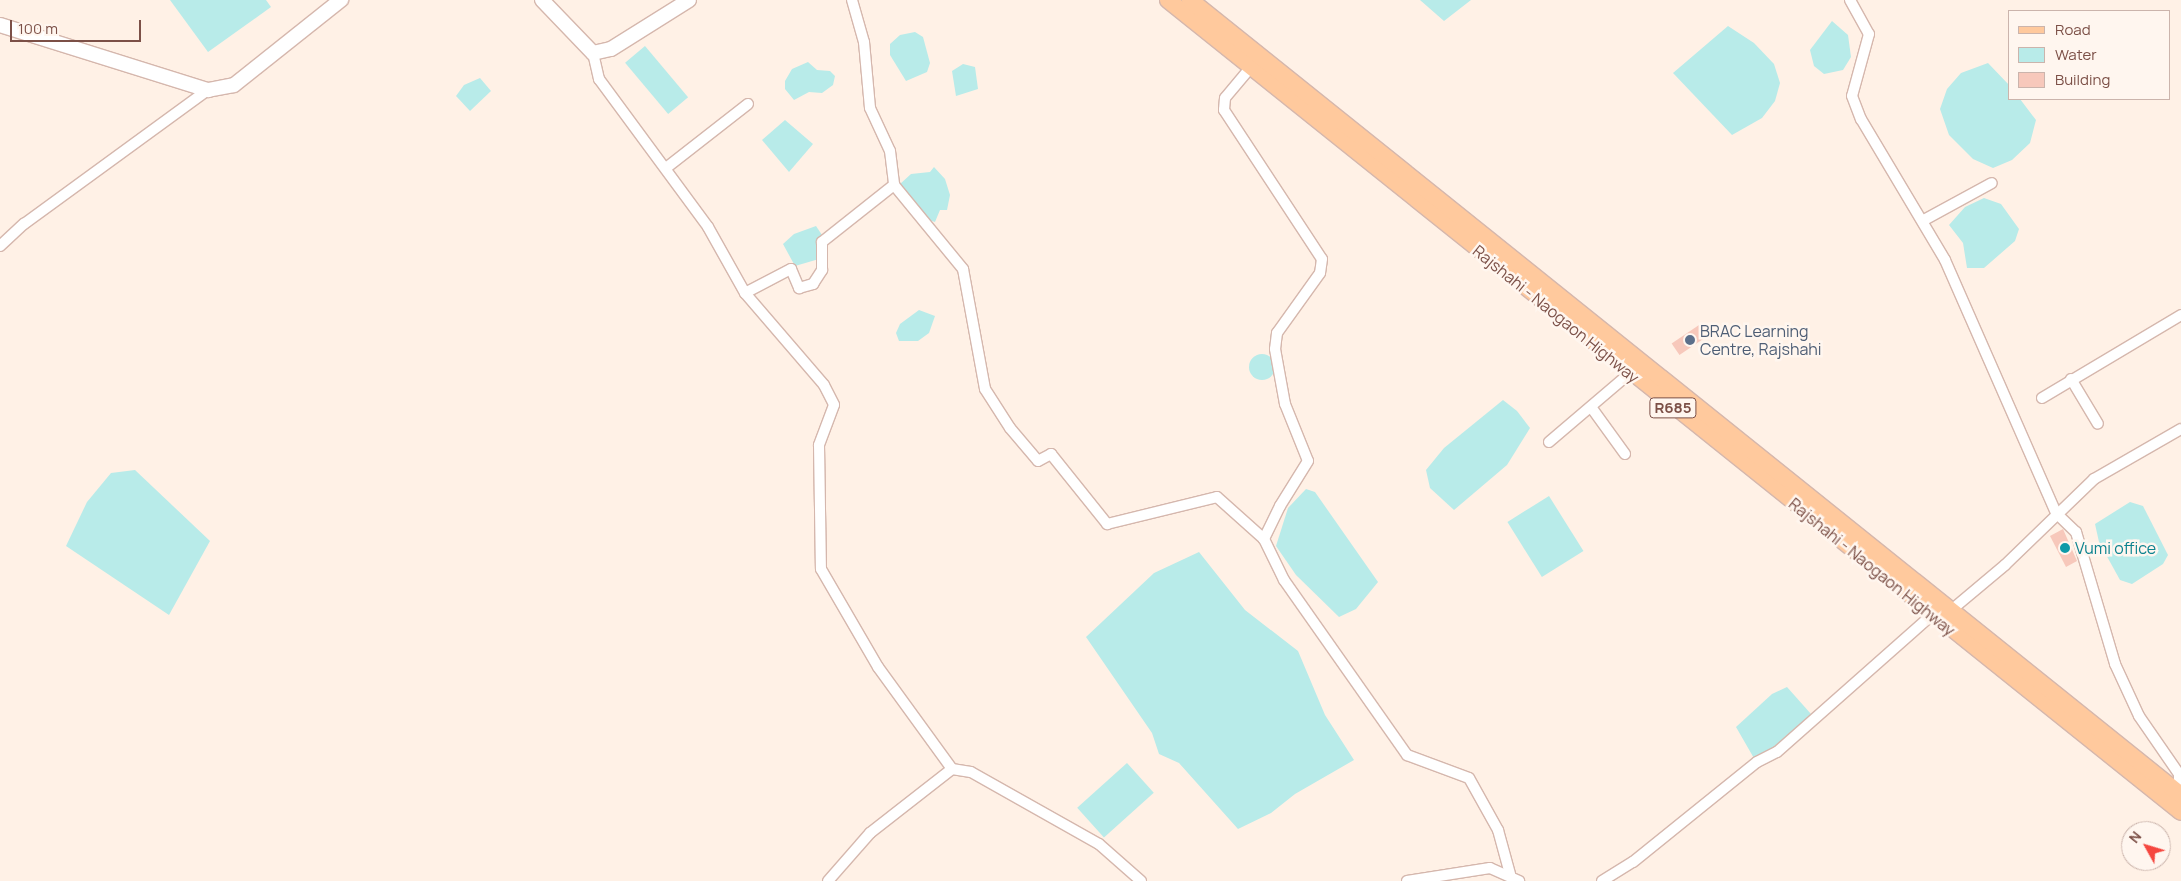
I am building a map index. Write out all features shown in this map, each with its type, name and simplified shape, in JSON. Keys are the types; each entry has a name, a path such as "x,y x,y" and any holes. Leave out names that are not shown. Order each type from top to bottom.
{"main road":[{"path":"0,25 208,90 234,85 341,0"},
{"path":"542,0 593,53 611,49 689,0"},
{"name":"Rajshahi - Naogaon Highway","path":"1168,0 1630,373 1874,561 1949,612 2016,674 2181,812"},
{"name":"Rajshahi - Naogaon Highway","path":"1190,0 1874,561 1932,615 2180,794"}],"street":[{"path":"852,0 864,42 870,108 890,151 894,185 962,269 985,388 1010,428 1038,461 1051,454 1106,524 1217,497 1264,539 1284,580 1406,755 1469,778 1498,830 1510,874"},
{"path":"1850,0 1869,34 1852,96 1861,119 1924,220 2056,513 2076,532 2116,664 2139,716 2179,774 2180,794"},
{"path":"593,53 599,79 708,227 745,293 824,385 834,405 818,445 821,569 878,667 952,769 971,772 1099,844 1141,881"},
{"path":"1251,67 1224,98 1224,110 1322,259 1320,273 1278,333 1275,349 1285,404 1308,462 1280,506 1264,539"},
{"path":"0,246 24,224 208,90"},
{"path":"666,168 748,104"},
{"path":"1924,220 1992,183"},
{"path":"745,293 791,269 799,288 813,284 822,270 822,242 894,185"},
{"path":"2042,398 2181,315"},
{"path":"1549,442 1630,373"},
{"path":"2071,380 2098,424"},
{"path":"1591,407 1625,454"},
{"path":"1949,612 2005,565 2056,513 2113,465 2181,430"},
{"path":"1602,881 1633,862 1757,762 1777,752 1932,615"},
{"path":"828,881 870,833 952,769"},
{"path":"1406,881 1490,868 1510,874 1519,881"}],"water":[{"path":"170,0 266,0 271,7 208,52"},
{"path":"1420,0 1471,0 1444,21"},
{"path":"1832,21 1848,35 1851,57 1843,70 1824,74 1814,66 1810,50"},
{"path":"1728,26 1754,43 1774,64 1780,83 1775,101 1762,118 1732,135 1673,73"},
{"path":"915,32 923,37 930,63 927,72 906,81 890,55 890,44 900,35"},
{"path":"645,46 688,97 668,114 625,63"},
{"path":"808,62 817,70 830,71 835,76 833,85 822,93 809,92 794,100 785,89 785,81 792,69"},
{"path":"1988,63 2008,84 2008,100 2021,100 2036,120 2030,143 2012,160 1993,168 1973,159 1949,135 1940,109 1947,89 1961,73"},
{"path":"963,64 975,67 978,89 956,96 952,71"},
{"path":"480,78 491,91 470,111 456,96 464,85"},
{"path":"785,120 813,144 789,172 762,140"},
{"path":"934,167 945,179 950,195 947,210 940,210 935,222 929,220 900,184 911,174 930,172"},
{"path":"1984,198 2001,204 2019,229 2015,241 1984,268 1967,268 1963,243 1949,225 1965,207"},
{"path":"816,226 822,235 819,259 795,266 783,244 794,234"},
{"path":"919,310 935,316 929,333 918,341 899,341 896,333 900,324"},
{"path":"1262,354 1271,358 1275,367 1271,376 1262,380 1253,376 1249,367 1253,358"},
{"path":"1503,400 1517,411 1530,428 1507,465 1454,510 1430,488 1426,470 1444,448"},
{"path":"135,470 210,541 169,615 66,546 87,502 111,473"},
{"path":"1306,489 1315,492 1378,582 1356,609 1339,617 1296,575 1276,546 1288,508"},
{"path":"1549,496 1583,551 1542,577 1507,522"},
{"path":"2130,502 2143,506 2168,555 2163,564 2132,584 2120,580 2099,542 2095,524"},
{"path":"1199,552 1245,610 1298,651 1325,715 1354,760 1295,794 1271,813 1238,829 1179,763 1159,754 1152,733 1086,637 1154,573"},
{"path":"1787,687 1811,714 1803,727 1755,760 1736,727 1772,694"},
{"path":"1127,763 1154,793 1104,838 1077,808"}],"building":[{"name":"BRAC Learning Centre, Rajshahi","path":"1699,325 1707,337 1679,355 1672,343"},
{"name":"Vumi office","path":"2063,529 2077,561 2066,567 2050,536"}],"place":[{"name":"BRAC Learning Centre, Rajshahi","path":"1690,340"},
{"name":"Vumi office","path":"2065,548"}]}
